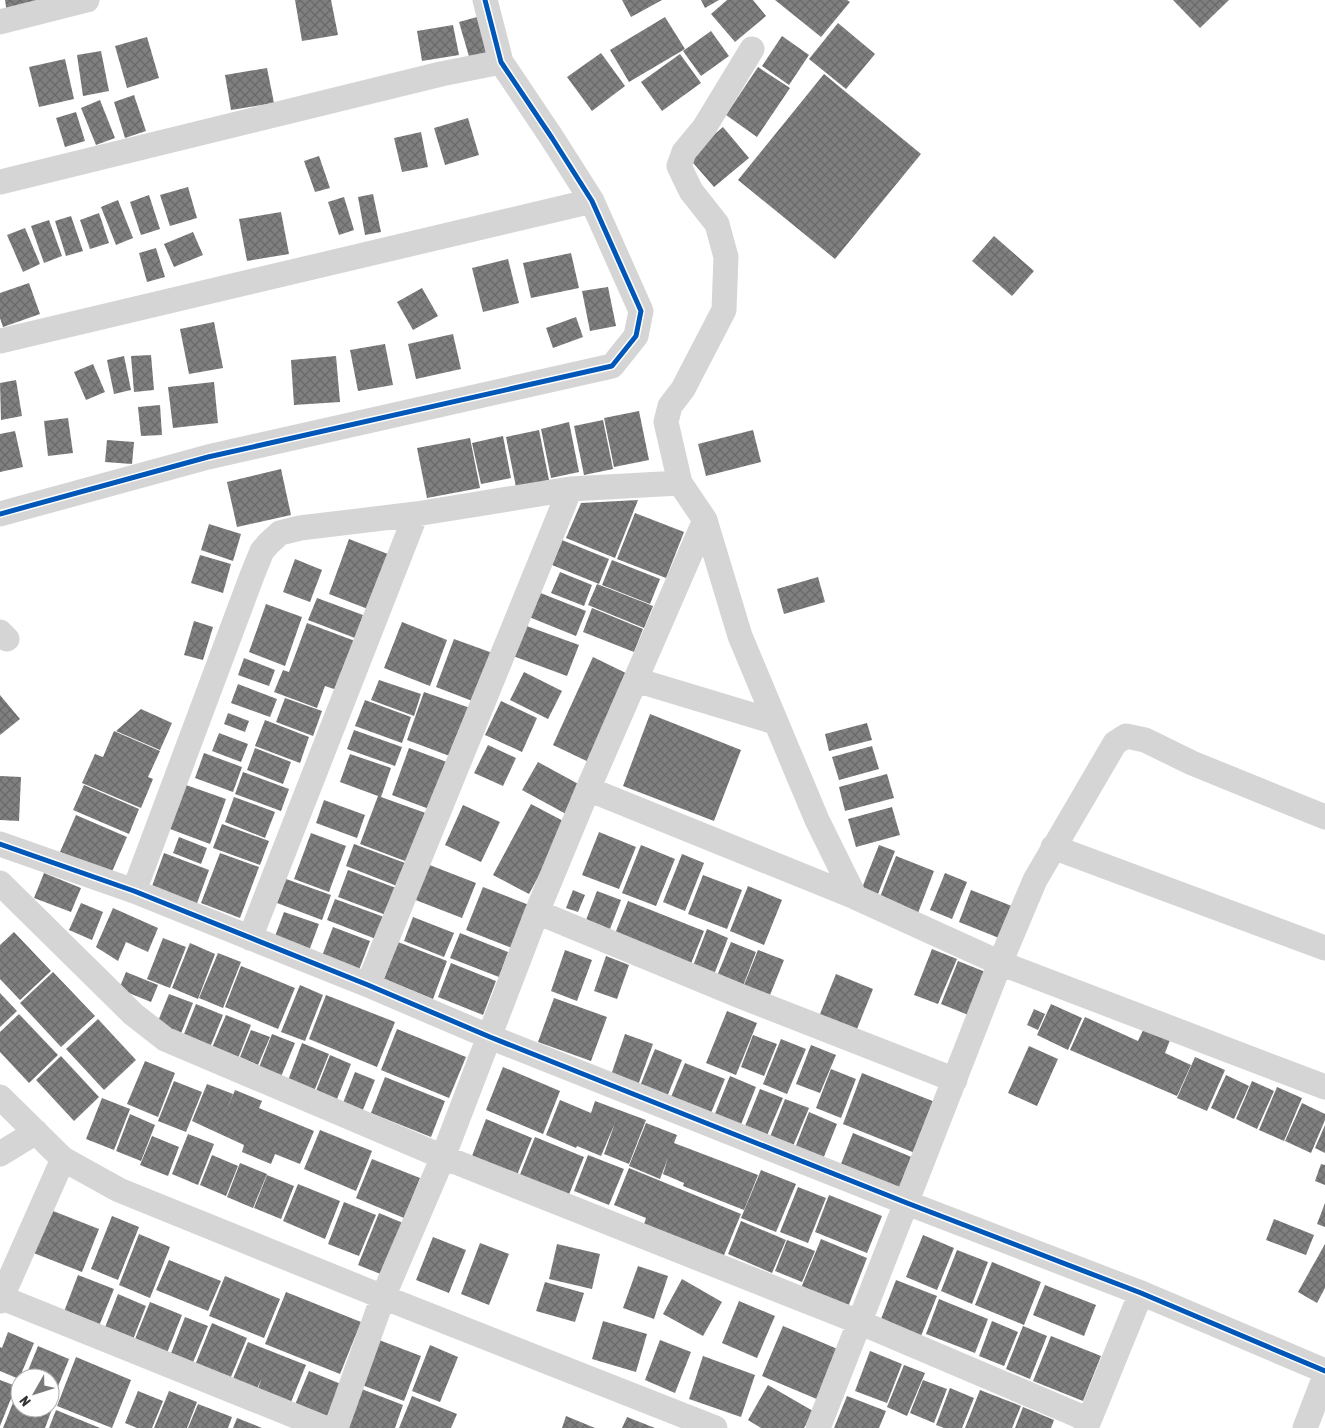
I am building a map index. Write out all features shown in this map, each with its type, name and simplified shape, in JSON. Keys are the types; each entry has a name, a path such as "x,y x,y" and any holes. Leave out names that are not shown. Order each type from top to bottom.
{"street":[{"path":"0,22 87,0"},
{"path":"0,514 208,457 612,366 636,336 642,311 592,201 501,62 485,0"},
{"path":"752,49 704,128 684,152 678,166 691,191 717,224 726,257 724,310 683,389 670,406 666,422 680,483 705,520 740,636 817,820 855,897"},
{"path":"0,182 442,74 501,62"},
{"path":"0,341 592,201"},
{"path":"134,891 262,552 280,534 300,528 416,514 570,489 680,483"},
{"path":"368,985 570,489"},
{"path":"250,938 416,514"},
{"path":"336,1428 383,1297 443,1157 537,912 705,520"},
{"path":"636,680 775,722"},
{"path":"818,1428 1034,880 1115,742 1126,736 1145,740 1192,763 1325,817"},
{"path":"588,790 855,897 1000,964 1325,1087"},
{"path":"0,844 134,891 368,985 490,1037 907,1203 1141,1293 1325,1370"},
{"path":"1054,847 1325,948"},
{"path":"0,883 133,1014 165,1039 443,1157 859,1322 1088,1424 1141,1293"},
{"path":"537,912 740,996 955,1080"},
{"path":"0,1097 63,1160 119,1190 715,1428"},
{"path":"0,1154 36,1132"},
{"path":"63,1160 0,1298 325,1428"},
{"path":"1305,1428 1325,1376"}],"building":[{"path":"5,0 62,0 7,13"},
{"path":"295,0 331,0 338,35 302,41"},
{"path":"622,0 662,0 631,17"},
{"path":"701,0 719,0 705,8"},
{"path":"727,0 753,0 766,16 735,42 711,14"},
{"path":"775,0 847,0 850,2 821,37"},
{"path":"1173,0 1229,0 1200,28"},
{"path":"477,17 488,56 470,60 459,22"},
{"path":"665,17 685,49 629,82 610,50"},
{"path":"838,23 875,54 846,89 809,59"},
{"path":"453,25 459,55 422,61 417,31"},
{"path":"711,31 729,56 701,76 683,51"},
{"path":"782,36 809,55 789,85 762,66"},
{"path":"147,37 159,78 127,88 115,46"},
{"path":"101,51 109,91 83,96 77,55"},
{"path":"601,53 625,86 592,111 567,77"},
{"path":"680,54 701,83 662,111 641,82"},
{"path":"65,59 74,99 39,107 29,67"},
{"path":"758,67 790,88 757,137 726,115"},
{"path":"267,68 274,103 231,110 225,75"},
{"path":"824,74 921,154 835,259 738,180"},
{"path":"134,95 146,131 125,138 114,102"},
{"path":"100,100 115,138 96,145 81,108"},
{"path":"76,112 85,141 65,147 56,118"},
{"path":"468,118 479,155 445,165 434,128"},
{"path":"723,127 749,158 714,187 688,157"},
{"path":"421,132 428,167 402,172 394,138"},
{"path":"319,156 330,188 315,192 304,161"},
{"path":"188,187 197,218 170,226 160,195"},
{"path":"373,194 381,232 365,235 358,197"},
{"path":"149,195 160,229 141,235 130,202"},
{"path":"344,197 354,230 339,235 328,202"},
{"path":"118,200 133,238 116,245 101,207"},
{"path":"281,212 289,254 247,261 239,219"},
{"path":"99,213 109,243 90,249 80,220"},
{"path":"71,216 83,251 66,256 55,221"},
{"path":"49,220 62,256 44,263 31,226"},
{"path":"25,228 40,264 23,272 7,235"},
{"path":"193,232 203,255 174,267 164,244"},
{"path":"994,236 1034,271 1012,296 972,261"},
{"path":"156,248 165,277 147,282 139,253"},
{"path":"571,253 579,288 531,298 523,263"},
{"path":"508,259 519,303 483,312 472,268"},
{"path":"29,283 40,314 3,327 0,318 0,293"},
{"path":"608,287 616,326 590,331 582,291"},
{"path":"422,288 438,316 413,330 397,302"},
{"path":"576,317 583,337 553,348 546,328"},
{"path":"214,322 223,368 189,374 180,329"},
{"path":"453,334 461,369 416,379 408,344"},
{"path":"385,344 393,385 358,391 350,350"},
{"path":"151,355 154,390 134,392 131,356"},
{"path":"124,356 131,390 114,394 107,360"},
{"path":"336,356 340,402 294,405 291,360"},
{"path":"93,364 105,392 86,400 74,372"},
{"path":"16,380 22,416 1,420 0,383"},
{"path":"214,382 218,423 173,428 168,387"},
{"path":"160,405 162,435 141,436 138,407"},
{"path":"639,411 649,460 614,467 604,418"},
{"path":"68,418 73,453 48,456 44,421"},
{"path":"603,420 613,469 584,475 574,426"},
{"path":"569,422 579,472 551,478 541,429"},
{"path":"539,430 549,480 516,487 506,437"},
{"path":"753,430 761,462 706,476 698,444"},
{"path":"15,431 23,467 0,472 0,434"},
{"path":"503,436 511,478 481,484 472,443"},
{"path":"470,438 480,488 427,498 417,448"},
{"path":"107,440 134,442 132,464 105,462"},
{"path":"281,469 291,515 237,527 227,482"},
{"path":"638,500 615,558 566,538 581,503"},
{"path":"635,513 684,532 666,578 617,559"},
{"path":"209,524 241,534 233,561 201,550"},
{"path":"349,539 393,556 373,611 329,594"},
{"path":"562,540 609,559 599,584 552,565"},
{"path":"200,555 231,564 223,593 191,583"},
{"path":"295,559 322,570 310,602 283,592"},
{"path":"612,560 660,579 650,604 602,585"},
{"path":"560,572 592,585 584,606 551,593"},
{"path":"818,577 825,602 784,614 777,589"},
{"path":"597,584 653,606 644,628 588,605"},
{"path":"538,592 586,611 576,636 529,617"},
{"path":"317,598 363,615 355,638 308,620"},
{"path":"266,604 302,617 285,666 249,652"},
{"path":"592,608 643,629 634,652 583,632"},
{"path":"194,621 213,627 203,660 184,655"},
{"path":"402,622 447,640 430,686 384,668"},
{"path":"307,623 355,641 337,690 325,686 317,708 274,692 283,670 289,672"},
{"path":"524,625 579,645 567,676 513,656"},
{"path":"454,639 498,655 480,704 436,687"},
{"path":"593,657 634,677 595,765 553,745"},
{"path":"244,658 275,670 269,686 238,675"},
{"path":"524,672 562,691 548,719 510,700"},
{"path":"379,680 421,694 414,716 371,700"},
{"path":"238,684 277,699 270,717 231,703"},
{"path":"424,692 473,709 455,758 407,740"},
{"path":"0,695 20,719 0,735"},
{"path":"285,698 322,711 313,736 276,722"},
{"path":"365,700 411,717 402,743 355,726"},
{"path":"501,701 537,718 522,752 485,735"},
{"path":"141,709 172,723 160,750 116,731"},
{"path":"228,713 249,721 245,732 224,724"},
{"path":"650,714 741,750 714,821 623,786"},
{"path":"265,720 309,737 300,763 255,746"},
{"path":"867,723 872,740 829,751 825,734"},
{"path":"354,730 402,747 395,766 347,749"},
{"path":"114,731 160,751 148,777 153,779 141,808 82,783 95,754 103,757"},
{"path":"219,733 248,744 241,762 212,751"},
{"path":"488,745 516,758 503,786 474,773"},
{"path":"872,746 879,769 839,780 832,757"},
{"path":"255,748 291,762 283,784 247,770"},
{"path":"409,748 455,765 437,812 392,795"},
{"path":"204,753 242,767 233,792 195,778"},
{"path":"350,754 391,768 381,797 431,815 413,864 360,844 378,796 340,782"},
{"path":"538,762 582,786 566,814 522,790"},
{"path":"243,772 289,789 281,811 235,794"},
{"path":"887,774 894,798 845,811 839,787"},
{"path":"0,776 21,777 19,821 0,820"},
{"path":"84,785 139,809 129,834 73,810"},
{"path":"186,785 226,799 210,844 170,829"},
{"path":"234,797 275,812 265,838 225,822"},
{"path":"324,800 365,815 357,838 316,823"},
{"path":"531,804 567,823 529,894 493,875"},
{"path":"463,805 500,822 481,862 445,845"},
{"path":"892,807 900,835 856,847 848,819"},
{"path":"76,815 127,837 111,874 60,852"},
{"path":"222,824 269,841 260,865 213,848"},
{"path":"599,832 636,847 619,889 582,875"},
{"path":"311,833 346,846 329,892 294,879"},
{"path":"179,837 207,848 201,864 173,853"},
{"path":"354,844 405,863 397,886 346,866"},
{"path":"641,845 675,859 656,906 622,893"},
{"path":"879,845 895,851 878,894 862,888"},
{"path":"164,853 209,870 196,906 151,889"},
{"path":"220,853 259,867 240,918 201,903"},
{"path":"682,854 704,863 685,911 663,902"},
{"path":"896,856 934,871 918,913 880,897"},
{"path":"427,864 476,883 462,918 413,899"},
{"path":"348,870 396,888 386,915 338,897"},
{"path":"44,873 81,888 71,912 34,898"},
{"path":"945,873 967,882 952,919 930,910"},
{"path":"703,875 742,890 727,929 688,914"},
{"path":"286,879 331,895 322,920 277,903"},
{"path":"748,886 782,900 764,945 730,931"},
{"path":"483,887 529,905 512,948 466,930"},
{"path":"573,890 585,895 578,912 566,908"},
{"path":"971,890 1017,908 1004,940 959,922"},
{"path":"597,891 621,900 607,937 583,928"},
{"path":"335,899 384,917 376,939 327,920"},
{"path":"628,901 704,931 690,966 614,936"},
{"path":"81,903 103,912 92,940 69,930"},
{"path":"113,908 158,928 148,952 126,942 118,961 96,947"},
{"path":"284,912 319,924 309,951 274,939"},
{"path":"413,917 454,933 444,957 404,941"},
{"path":"333,927 370,941 359,970 322,956"},
{"path":"707,929 728,938 712,980 691,971"},
{"path":"14,932 51,971 20,1000 0,979 0,945"},
{"path":"460,933 508,952 499,977 450,958"},
{"path":"163,938 186,947 170,988 147,979"},
{"path":"398,942 447,961 433,999 384,979"},
{"path":"731,942 756,952 740,994 714,983"},
{"path":"190,943 215,954 198,999 172,988"},
{"path":"932,949 957,959 938,1004 914,995"},
{"path":"565,950 592,960 577,1001 551,991"},
{"path":"758,950 784,960 766,1005 740,995"},
{"path":"218,953 241,962 223,1008 199,998"},
{"path":"606,956 629,965 617,999 594,991"},
{"path":"958,961 988,973 971,1016 941,1004"},
{"path":"451,963 496,981 483,1015 438,997"},
{"path":"241,966 295,988 278,1029 225,1007"},
{"path":"53,972 95,1016 61,1047 20,1003"},
{"path":"126,972 158,985 151,1002 119,989"},
{"path":"836,974 873,989 855,1034 818,1019"},
{"path":"300,985 323,995 305,1041 281,1032"},
{"path":"0,993 17,1011 0,1027"},
{"path":"169,994 193,1003 180,1036 156,1026"},
{"path":"326,995 395,1022 377,1067 309,1039"},
{"path":"554,998 607,1017 591,1061 538,1042"},
{"path":"196,1004 223,1015 209,1050 182,1039"},
{"path":"1051,1004 1082,1018 1068,1050 1037,1035"},
{"path":"1034,1009 1045,1014 1038,1030 1027,1025"},
{"path":"727,1011 757,1023 736,1075 706,1063"},
{"path":"19,1014 58,1055 29,1083 0,1052 0,1032"},
{"path":"226,1015 251,1025 237,1061 211,1050"},
{"path":"1085,1017 1138,1041 1144,1028 1170,1040 1165,1053 1191,1065 1177,1096 1070,1050"},
{"path":"98,1019 136,1060 104,1090 66,1049"},
{"path":"397,1029 466,1057 449,1098 381,1070"},
{"path":"251,1030 270,1037 258,1065 240,1057"},
{"path":"272,1034 295,1043 280,1079 258,1070"},
{"path":"625,1034 653,1044 637,1088 610,1078"},
{"path":"753,1035 777,1044 764,1076 741,1067"},
{"path":"781,1039 806,1049 787,1094 763,1084"},
{"path":"302,1043 329,1054 313,1094 287,1083"},
{"path":"811,1045 836,1055 820,1093 796,1084"},
{"path":"1029,1046 1058,1059 1037,1106 1008,1093"},
{"path":"655,1049 682,1060 667,1097 640,1086"},
{"path":"330,1055 351,1064 335,1104 314,1096"},
{"path":"61,1056 99,1097 74,1121 36,1080"},
{"path":"1195,1057 1225,1070 1207,1111 1177,1098"},
{"path":"145,1061 175,1073 158,1117 127,1104"},
{"path":"685,1063 725,1079 711,1113 671,1097"},
{"path":"503,1067 560,1091 543,1134 486,1110"},
{"path":"831,1069 856,1079 841,1118 816,1108"},
{"path":"355,1072 375,1080 362,1112 343,1103"},
{"path":"862,1073 940,1104 920,1155 843,1124"},
{"path":"1226,1075 1249,1086 1234,1119 1211,1108"},
{"path":"730,1076 756,1087 740,1127 714,1116"},
{"path":"385,1077 445,1101 431,1137 371,1113"},
{"path":"174,1081 202,1092 186,1132 158,1121"},
{"path":"1252,1081 1274,1091 1257,1129 1236,1119"},
{"path":"207,1084 233,1094 227,1109 235,1090 262,1101 259,1108 314,1131 300,1164 275,1154 271,1164 242,1152 244,1145 192,1121"},
{"path":"1277,1087 1302,1098 1284,1141 1259,1130"},
{"path":"760,1089 783,1098 765,1140 743,1131"},
{"path":"102,1098 130,1109 114,1150 86,1139"},
{"path":"785,1099 809,1108 791,1151 768,1142"},
{"path":"560,1100 591,1113 595,1101 646,1120 629,1164 604,1154 615,1123 601,1156 546,1135"},
{"path":"1302,1103 1325,1114 1325,1120 1311,1153 1285,1141"},
{"path":"809,1112 837,1124 821,1164 793,1153"},
{"path":"130,1114 155,1125 141,1161 116,1151"},
{"path":"486,1119 532,1138 517,1175 472,1156"},
{"path":"646,1123 677,1135 674,1143 758,1175 744,1210 683,1186 684,1183 663,1174 668,1158 660,1179 629,1166"},
{"path":"1325,1125 1325,1153 1315,1148"},
{"path":"320,1130 372,1151 356,1191 304,1169"},
{"path":"853,1133 914,1158 900,1193 839,1169"},
{"path":"188,1134 214,1144 198,1185 172,1174"},
{"path":"152,1136 179,1147 168,1176 140,1165"},
{"path":"535,1137 584,1157 568,1197 519,1177"},
{"path":"212,1155 238,1166 226,1196 200,1185"},
{"path":"588,1155 624,1169 609,1205 574,1191"},
{"path":"372,1159 420,1178 404,1218 356,1198"},
{"path":"240,1163 267,1174 253,1208 227,1197"},
{"path":"1321,1164 1325,1165 1325,1185 1315,1181"},
{"path":"629,1168 741,1214 722,1260 643,1227 646,1218 614,1205"},
{"path":"761,1170 796,1184 776,1232 741,1218"},
{"path":"267,1175 294,1186 281,1219 254,1208"},
{"path":"298,1184 340,1201 325,1239 283,1221"},
{"path":"798,1187 826,1198 808,1243 780,1232"},
{"path":"829,1195 882,1216 867,1253 815,1232"},
{"path":"344,1202 376,1215 359,1256 328,1244"},
{"path":"1325,1203 1325,1227 1317,1224"},
{"path":"48,1209 99,1229 82,1272 31,1252"},
{"path":"379,1213 403,1223 383,1275 358,1265"},
{"path":"112,1216 139,1227 118,1280 91,1269"},
{"path":"1274,1219 1314,1235 1306,1255 1266,1240"},
{"path":"741,1221 786,1240 772,1273 728,1254"},
{"path":"139,1234 170,1247 150,1298 119,1285"},
{"path":"923,1235 954,1248 937,1290 906,1277"},
{"path":"433,1237 466,1250 449,1293 416,1280"},
{"path":"821,1239 867,1258 848,1307 801,1288"},
{"path":"787,1240 815,1251 802,1282 775,1271"},
{"path":"480,1243 509,1254 489,1305 461,1294"},
{"path":"557,1244 600,1254 592,1289 549,1279"},
{"path":"1325,1244 1325,1288 1317,1303 1298,1292"},
{"path":"957,1250 988,1262 972,1304 941,1291"},
{"path":"169,1260 221,1281 208,1311 156,1290"},
{"path":"992,1262 1041,1282 1024,1325 975,1305"},
{"path":"638,1266 668,1276 654,1319 623,1308"},
{"path":"78,1275 114,1289 97,1331 62,1317"},
{"path":"225,1276 280,1299 264,1338 209,1316"},
{"path":"682,1279 722,1302 703,1336 663,1314"},
{"path":"896,1280 937,1296 921,1336 881,1319"},
{"path":"545,1282 584,1293 575,1322 536,1311"},
{"path":"1045,1285 1096,1305 1084,1336 1033,1315"},
{"path":"286,1292 361,1322 340,1374 265,1344"},
{"path":"118,1294 146,1306 132,1342 104,1330"},
{"path":"939,1299 988,1319 975,1353 926,1334"},
{"path":"739,1301 775,1316 757,1358 722,1343"},
{"path":"150,1302 182,1315 165,1358 133,1344"},
{"path":"185,1317 208,1326 192,1365 170,1356"},
{"path":"603,1321 647,1334 636,1372 592,1359"},
{"path":"992,1321 1018,1332 1004,1366 979,1356"},
{"path":"212,1323 247,1338 228,1384 193,1370"},
{"path":"783,1326 840,1350 819,1400 762,1376"},
{"path":"1023,1326 1047,1336 1030,1379 1006,1369"},
{"path":"8,1332 34,1343 24,1368 10,1368 10,1375 0,1371 0,1347 2,1348"},
{"path":"1051,1336 1101,1356 1083,1401 1033,1381"},
{"path":"379,1340 421,1356 404,1401 362,1385"},
{"path":"660,1340 691,1352 675,1393 645,1380"},
{"path":"248,1342 306,1365 289,1407 256,1394 262,1377 254,1396 230,1386"},
{"path":"430,1345 458,1357 440,1402 412,1391"},
{"path":"38,1346 69,1359 60,1382 60,1368 29,1368"},
{"path":"870,1351 902,1364 887,1403 855,1391"},
{"path":"703,1356 755,1375 741,1417 689,1399"},
{"path":"76,1357 131,1380 112,1428 60,1407 60,1398"},
{"path":"904,1365 925,1373 907,1416 887,1407"},
{"path":"309,1371 341,1384 326,1419 294,1407"},
{"path":"0,1380 10,1384 10,1401 0,1426"},
{"path":"923,1380 947,1389 934,1423 910,1413"},
{"path":"768,1385 813,1411 804,1428 761,1428 748,1420"},
{"path":"359,1388 403,1405 395,1428 344,1428"},
{"path":"950,1388 974,1398 962,1428 944,1428 936,1425"},
{"path":"980,1390 1021,1406 1012,1428 965,1428"},
{"path":"138,1391 163,1401 152,1428 137,1428 125,1423"},
{"path":"169,1391 197,1402 187,1428 154,1428"},
{"path":"412,1396 457,1414 451,1428 399,1428"},
{"path":"847,1396 886,1411 879,1428 834,1428"},
{"path":"198,1404 232,1417 228,1428 188,1428"},
{"path":"1023,1407 1054,1420 1051,1428 1015,1428"},
{"path":"10,1410 10,1418 49,1418 45,1428 3,1428"},
{"path":"60,1412 100,1428 49,1428 53,1418 60,1418"},
{"path":"566,1416 595,1428 562,1428"},
{"path":"627,1417 655,1428 622,1428"},
{"path":"237,1418 262,1428 233,1428"}],"cycle path":[{"path":"0,514 208,457 612,366 636,336 641,311 592,201 501,62 485,0"},
{"path":"0,844 134,891 368,985 490,1037 907,1203 1141,1293 1325,1371"}]}
